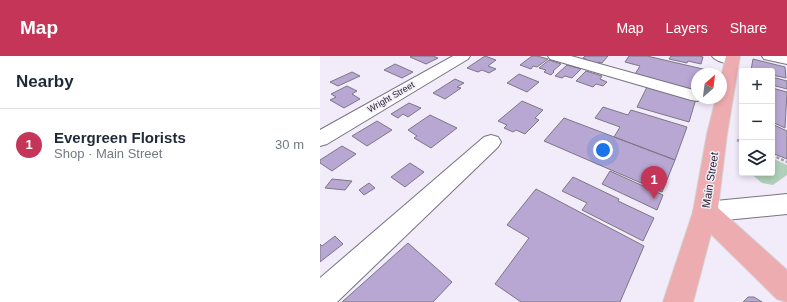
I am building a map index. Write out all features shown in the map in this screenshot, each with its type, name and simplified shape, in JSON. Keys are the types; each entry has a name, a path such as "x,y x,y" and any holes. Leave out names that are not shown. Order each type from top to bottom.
{"main road":[{"name":"Main Street","path":"724,68 728,57"},
{"name":"Main Street","path":"678,302 705,212 714,104"},
{"path":"705,212 787,289"}],"street":[{"path":"555,56 691,94"},
{"path":"769,56 787,60"},
{"name":"Wright Street","path":"320,139 458,57"},
{"path":"320,298 491,142"},
{"path":"705,212 787,204"}],"path":[{"path":"775,156 787,162"}],"green space":[{"path":"775,159 787,165 787,175 773,185 762,183 754,176 775,176"}],"building":[{"path":"433,56 438,58 426,64 410,57"},
{"path":"485,56 496,60 488,66 496,69 489,73 482,70 478,72 467,68"},
{"path":"532,56 548,59 537,67 533,66 531,69 520,65"},
{"path":"585,56 608,56 602,63 598,62 596,64 585,61 586,59 583,58"},
{"path":"629,56 647,56 698,68 691,68 691,89 635,74 640,66 625,62"},
{"path":"671,56 703,57 701,64 669,59"},
{"path":"753,59 785,67 786,78 775,76 775,68 751,68"},
{"path":"549,60 561,64 553,71 554,72 551,75 544,72 546,70 539,68"},
{"path":"395,64 413,72 402,78 384,70"},
{"path":"567,65 581,69 572,78 555,76"},
{"path":"586,71 602,76 600,79 607,82 603,86 596,84 593,87 576,81"},
{"path":"352,72 360,76 338,86 330,82"},
{"path":"519,74 539,82 527,92 507,83"},
{"path":"775,78 787,81 787,89 775,86"},
{"path":"455,79 464,83 457,87 461,88 445,99 433,93"},
{"path":"648,85 691,98 691,104 694,104 689,122 637,107"},
{"path":"347,86 357,91 352,94 360,99 344,108 330,100 336,97 331,94"},
{"path":"775,89 787,92 785,128 775,123"},
{"path":"522,101 543,110 535,118 539,120 525,134 516,130 513,132 504,128 507,125 498,121"},
{"path":"409,103 421,108 408,117 403,114 398,118 391,114"},
{"path":"603,107 628,115 631,110 687,127 675,160 614,137 620,127 595,118"},
{"path":"430,115 457,128 431,148 414,138 417,136 408,130"},
{"path":"564,118 675,160 662,192 544,141"},
{"path":"377,121 392,130 367,146 352,136"},
{"path":"775,125 787,131 787,159 775,154"},
{"path":"342,146 356,154 332,171 320,163 320,160"},
{"path":"410,163 424,172 405,187 391,177"},
{"path":"610,171 663,195 657,210 602,184"},
{"path":"573,177 654,218 643,241 582,210 587,203 562,191"},
{"path":"332,179 352,181 345,190 325,188"},
{"path":"369,183 375,188 364,195 359,190"},
{"path":"536,189 644,246 620,302 521,302 495,284 529,238 507,225"},
{"path":"335,236 343,244 320,262 320,244 322,246"},
{"path":"408,243 452,282 433,302 342,302"},
{"path":"748,297 754,297 762,302 743,302"}],"place":[{"name":"Evergreen Florists","path":"654,199"}]}
